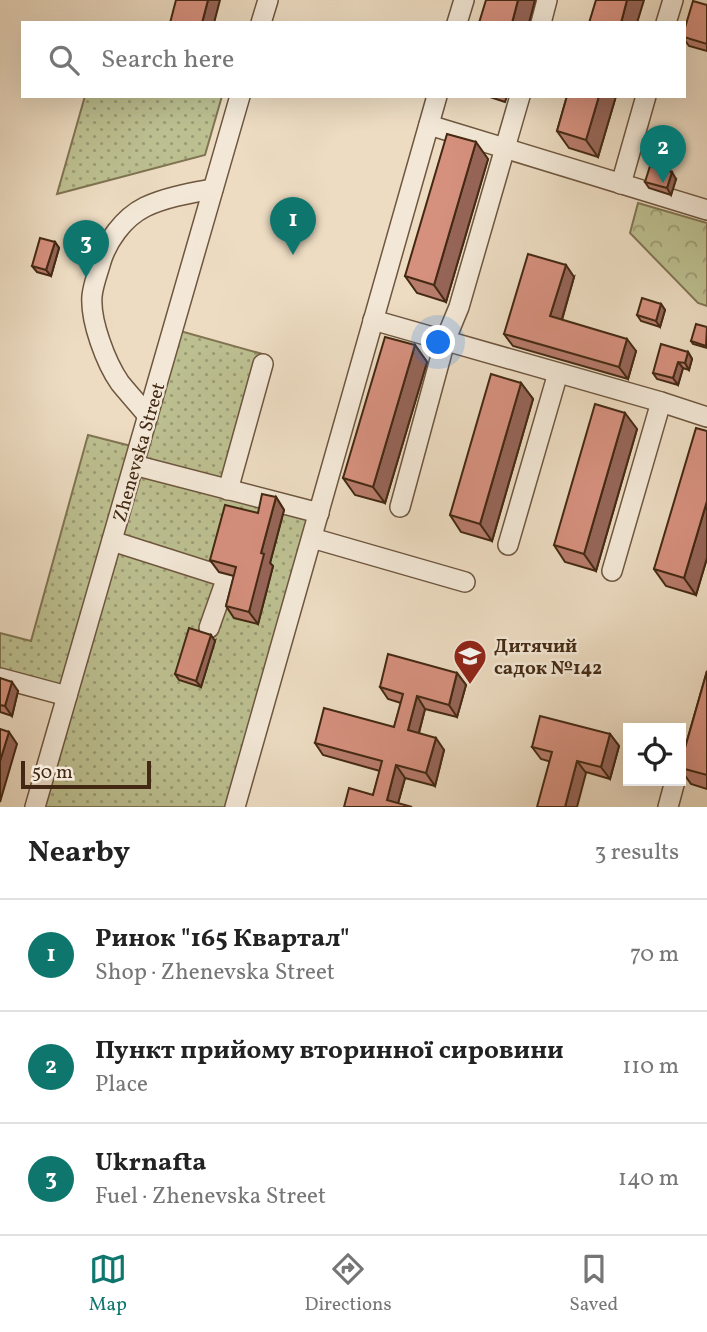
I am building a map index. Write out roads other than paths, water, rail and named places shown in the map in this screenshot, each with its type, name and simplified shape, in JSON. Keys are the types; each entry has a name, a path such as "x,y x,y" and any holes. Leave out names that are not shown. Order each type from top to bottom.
{"street":[{"path":"262,21 268,0"},
{"path":"458,21 464,0"},
{"path":"542,21 547,0"},
{"path":"667,21 673,0"},
{"name":"Zhenevska Street","path":"35,807 239,98"},
{"path":"235,807 436,98"},
{"path":"400,507 445,341 459,307 519,98"},
{"path":"621,184 645,98"},
{"path":"429,125 707,210"},
{"path":"148,416 118,381 103,349 93,318 92,295 103,252 129,218 146,207 182,195 214,189"},
{"path":"373,320 707,417"},
{"path":"228,490 263,364"},
{"path":"508,545 558,373"},
{"path":"612,571 661,402"},
{"path":"134,465 319,513"},
{"path":"312,538 465,582"},
{"path":"112,541 225,577 209,628"},
{"path":"0,678 67,696"},
{"path":"668,807 674,786"}],"place":[{"name":"Пункт прийому вторинної сировини","path":"663,183"},
{"name":"Ринок \"165 Квартал\"","path":"293,255"},
{"name":"Ukrnafta","path":"86,278"},
{"name":"Дитячий садок №142","path":"470,686"}]}
